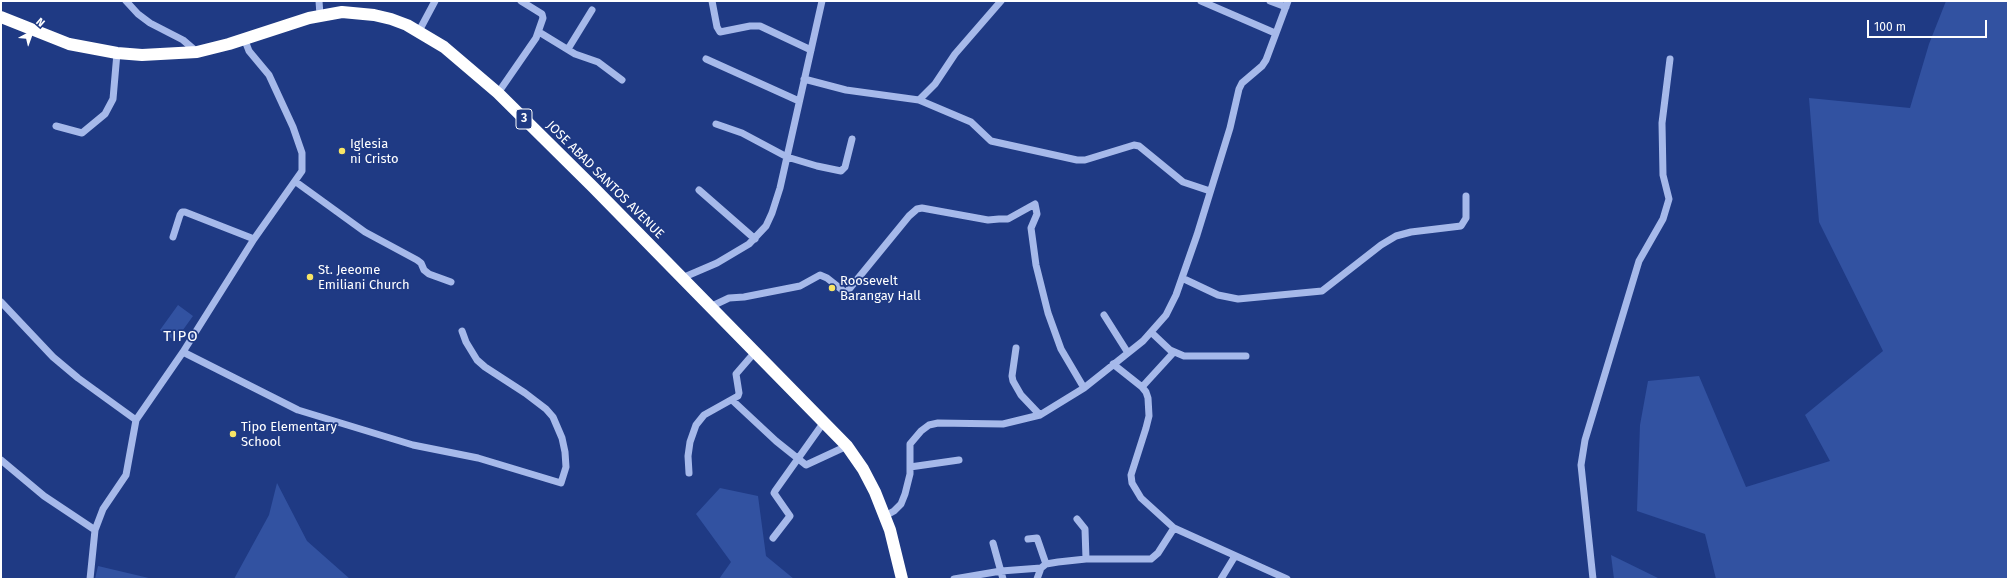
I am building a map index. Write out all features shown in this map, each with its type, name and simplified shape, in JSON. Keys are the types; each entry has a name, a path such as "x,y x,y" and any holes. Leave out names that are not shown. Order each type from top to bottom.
{"highway":[{"name":"JOSE ABAD SANTOS AVENUE","path":"1,17 69,44 117,54 142,55 197,52 320,15 342,12 374,15 407,25 450,50 498,93 847,446 869,480 885,516 902,579"}],"street":[{"path":"126,1 144,18 182,40 197,52"},
{"path":"319,1 320,15"},
{"path":"419,31 435,1"},
{"path":"498,93 539,32 543,18 542,14 521,1"},
{"path":"712,1 717,27 720,32 750,26 760,26 811,50"},
{"path":"682,278 735,254 755,239 766,226 772,213 787,157 822,1"},
{"path":"919,100 934,84 955,54 1002,1"},
{"path":"1201,1 1275,33"},
{"path":"885,516 894,511 901,504 909,483 910,444 921,431 938,423 1003,424 1040,414 1084,388 1152,333 1166,315 1182,278 1230,128 1239,89 1242,82 1262,66 1287,4 1270,1"},
{"path":"568,49 592,10"},
{"path":"539,32 568,49 598,62 622,80"},
{"path":"90,579 95,530 103,509 126,475 136,420 183,352 254,240 296,182 302,171 303,159 299,142 275,85 269,75 249,51 244,38"},
{"path":"56,126 82,133 105,114 113,99 117,54"},
{"path":"706,59 799,101"},
{"path":"1593,579 1582,459 1585,440 1639,261 1663,218 1669,199 1663,175 1662,123 1670,59"},
{"path":"804,79 846,90 919,100 970,122 991,141 1077,160 1085,160 1134,145 1139,146 1183,182 1210,191"},
{"path":"716,124 742,133 787,157 841,171 845,167 852,139"},
{"path":"296,182 365,232 417,260 429,274 451,282"},
{"path":"699,190 755,239"},
{"path":"1182,278 1218,295 1238,299 1322,291 1381,245 1396,236 1411,232 1461,226 1466,218 1466,196"},
{"path":"710,307 729,298 744,297 800,286 820,275 823,275 846,293 909,216 917,209 922,208 988,220 1008,218 1035,204 1037,214 1031,228 1036,265 1048,313 1061,349 1084,388"},
{"path":"173,237 180,215 182,212 186,212 254,240"},
{"path":"1,302 53,357 78,378 136,420"},
{"path":"1104,315 1128,353"},
{"path":"183,352 298,410 413,445 471,456 561,483 566,467 565,452 562,438 553,417 546,409 526,393 476,360 462,331"},
{"path":"1152,333 1174,352 1184,356 1246,356"},
{"path":"1016,348 1012,368 1013,381 1021,395 1040,414"},
{"path":"690,472 688,456 690,442 696,425 704,415 732,400 739,393 736,374 755,352"},
{"path":"1142,387 1174,352"},
{"path":"1114,364 1142,387 1148,398 1149,416 1132,470 1132,482 1141,498 1174,528 1286,579"},
{"path":"732,400 806,465 847,446"},
{"path":"773,538 790,516 774,493 797,458 824,422"},
{"path":"1,460 44,496 95,530"},
{"path":"910,467 959,460"},
{"path":"1078,519 1086,529 1086,559"},
{"path":"954,579 1086,559 1151,559 1158,553 1174,528"},
{"path":"1028,539 1037,538 1043,566 1037,579"},
{"path":"993,543 1003,579"},
{"path":"1221,579 1235,556"}],"shaded area":[{"path":"1946,1 2008,1 2008,579 1716,579 1705,534 1637,511 1640,425 1648,381 1699,376 1746,487 1830,461 1805,415 1883,351 1819,222 1809,98 1910,108 1929,44"},
{"path":"178,305 193,316 175,341 160,330"},
{"path":"277,483 307,541 350,579 234,579 269,515"},
{"path":"720,488 758,496 766,556 794,579 719,579 731,562 696,514"},
{"path":"1611,555 1660,579 1614,579"},
{"path":"98,566 153,579 95,579"}],"place":[{"name":"Iglesia ni Cristo","path":"342,151"},
{"name":"St. Jeeome Emiliani Church","path":"310,277"},
{"name":"Roosevelt Barangay Hall","path":"832,288"},
{"name":"Tipo Elementary School","path":"233,434"}],"district":[{"name":"TIPO","path":"181,337"}]}
